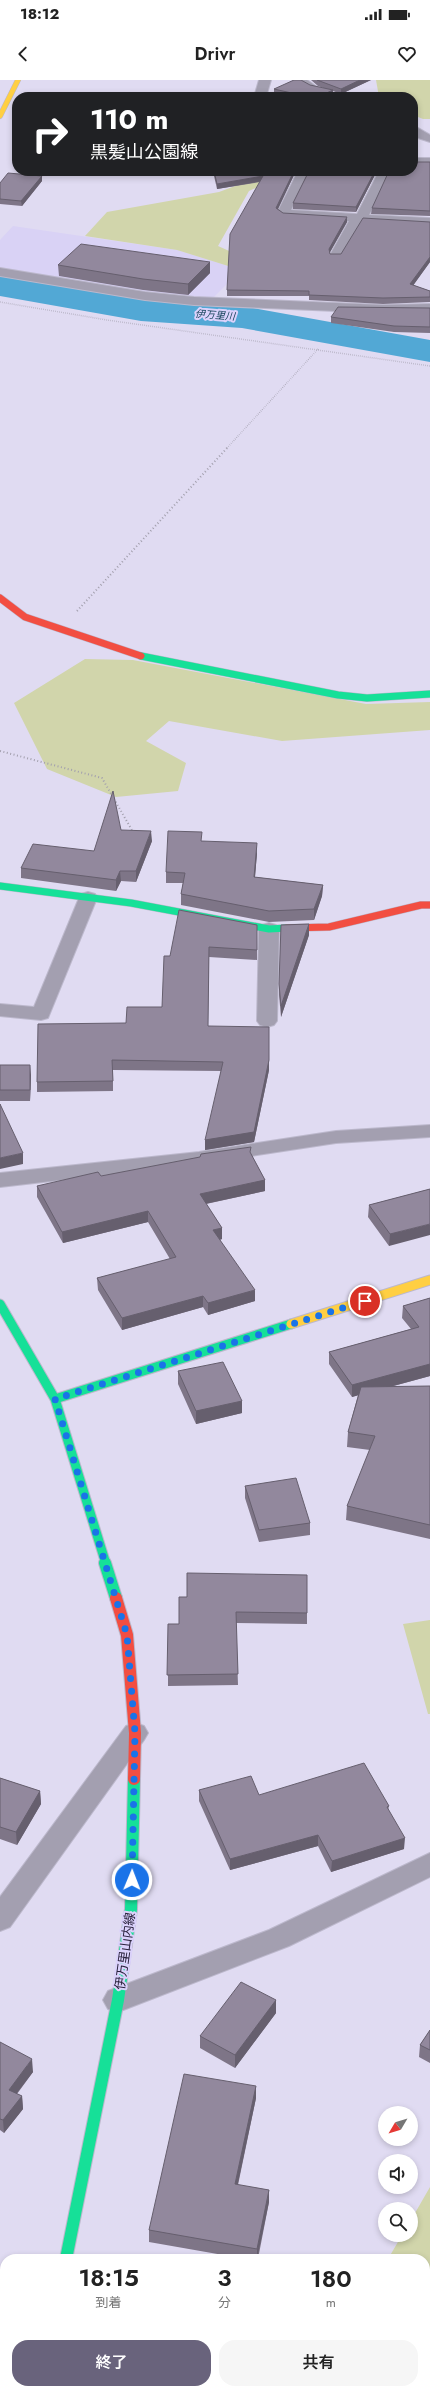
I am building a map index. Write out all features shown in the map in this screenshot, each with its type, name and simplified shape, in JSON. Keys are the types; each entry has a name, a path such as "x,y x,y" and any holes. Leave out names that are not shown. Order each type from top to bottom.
{"main road":[{"path":"0,116 18,80"},
{"path":"0,598 25,617 143,657 338,694 367,698 430,694"},
{"path":"0,886 131,903 269,929 329,927 421,905 430,905"},
{"path":"55,1399 430,1280"},
{"name":"伊万里山内線","path":"0,1304 55,1399 127,1635 135,1733 131,1909 118,2000 67,2254"}],"street":[{"path":"261,92 265,80"},
{"path":"300,80 313,89 322,92"},
{"path":"418,132 422,136 430,139"},
{"path":"418,162 430,162"},
{"path":"301,176 283,213 430,222"},
{"path":"336,255 354,222 363,215 382,176"},
{"path":"0,272 145,296 194,301 383,309 430,308"},
{"path":"0,1010 41,1014 88,898"},
{"path":"267,1021 269,929"},
{"path":"0,1180 199,1158 336,1137 430,1131"},
{"path":"0,1919 135,1733"},
{"path":"118,2000 278,1938 430,1864"}],"path":[{"path":"0,302 75,316 319,348 430,366"},
{"path":"60,629 319,348"},
{"path":"0,751 102,778 134,835"}],"shaded area":[{"path":"13,226 177,250 241,270 211,300 149,294 0,269 0,240"}],"green space":[{"path":"376,80 430,80 430,119 418,117 418,92 378,92"},
{"path":"262,176 281,176 249,191 218,246 245,258 241,270 177,250 85,236 107,212 219,192"},
{"path":"85,659 133,660 366,704 430,702 430,730 282,741 169,721 146,741 186,763 178,791 116,797 47,769 14,703"},
{"path":"430,1620 430,1714 428,1714 403,1624"},
{"path":"430,2187 430,2254 391,2254 398,2242 418,2242 418,2208"}],"building":[{"path":"294,80 301,80 310,85 333,90 329,92 287,92 274,89"},
{"path":"317,80 360,80 341,89"},
{"path":"418,162 430,162 430,211 372,208 387,176 418,176"},
{"path":"8,173 12,173 12,176 42,176 21,201 0,199 0,183"},
{"path":"215,176 263,176 217,184"},
{"path":"263,176 292,176 276,208 283,213 347,217 329,249 330,254 341,254 363,218 430,222 430,257 410,284 430,291 430,297 383,298 309,295 309,291 227,290 230,234"},
{"path":"306,176 372,176 356,207 293,203"},
{"path":"81,244 210,262 188,284 143,279 58,265"},
{"path":"338,307 430,308 430,327 394,326 331,317"},
{"path":"113,791 121,830 151,831 136,871 120,871 116,880 21,868 33,844 94,851"},
{"path":"168,831 202,832 201,841 257,843 254,877 323,885 314,909 269,911 181,894 185,873 166,872"},
{"path":"179,910 257,925 257,950 209,947 208,1026 269,1027 269,1060 254,1132 205,1140 223,1062 112,1060 113,1081 37,1082 38,1024 126,1023 127,1007 162,1007 164,956 170,956"},
{"path":"309,924 281,1006 279,984 281,925"},
{"path":"0,1065 30,1065 30,1090 0,1090"},
{"path":"0,1104 23,1153 0,1158"},
{"path":"251,1147 250,1152 265,1180 200,1194 222,1228 213,1230 255,1290 208,1303 203,1296 122,1318 97,1278 176,1257 148,1211 62,1232 37,1186 98,1172 101,1176 200,1157 201,1154"},
{"path":"430,1189 430,1224 390,1234 369,1205"},
{"path":"430,1298 430,1364 352,1385 329,1352 419,1327 403,1306"},
{"path":"223,1362 242,1401 196,1411 178,1371"},
{"path":"430,1386 430,1525 347,1506 375,1436 348,1432 361,1387"},
{"path":"296,1478 310,1523 259,1530 245,1486"},
{"path":"187,1573 307,1575 307,1613 236,1612 238,1674 167,1675 168,1624 179,1624 179,1597 187,1597"},
{"path":"364,1763 389,1806 387,1807 405,1838 332,1861 318,1835 230,1859 199,1790 251,1776 259,1795"},
{"path":"0,1778 40,1791 16,1832 0,1827"},
{"path":"241,1982 276,2000 235,2055 200,2036"},
{"path":"430,2030 430,2050 420,2045"},
{"path":"0,2042 32,2059 9,2090 22,2096 3,2120 0,2119"},
{"path":"184,2074 256,2086 235,2184 269,2190 257,2249 149,2230"}],"waterway":[{"name":"伊万里川","path":"0,285 141,310 242,317 322,330 430,351"}],"traffic: fast":[{"path":"141,656 338,695 367,698 430,694"},
{"path":"0,886 131,903 269,929 287,928"},
{"path":"0,1304 55,1399 116,1598"},
{"path":"55,1399 291,1324"},
{"path":"67,2254 118,2000 131,1909 134,1779"}],"traffic: slow":[{"path":"0,116 18,80"},
{"path":"291,1324 430,1280"}],"traffic: jam":[{"path":"0,598 25,617 141,656"},
{"path":"287,928 329,927 421,905 430,905"},
{"path":"116,1598 127,1635 135,1733 134,1779"}],"route":[{"path":"132,1880 135,1733 127,1635 55,1399 118,1377 275,1330 365,1301"}]}
